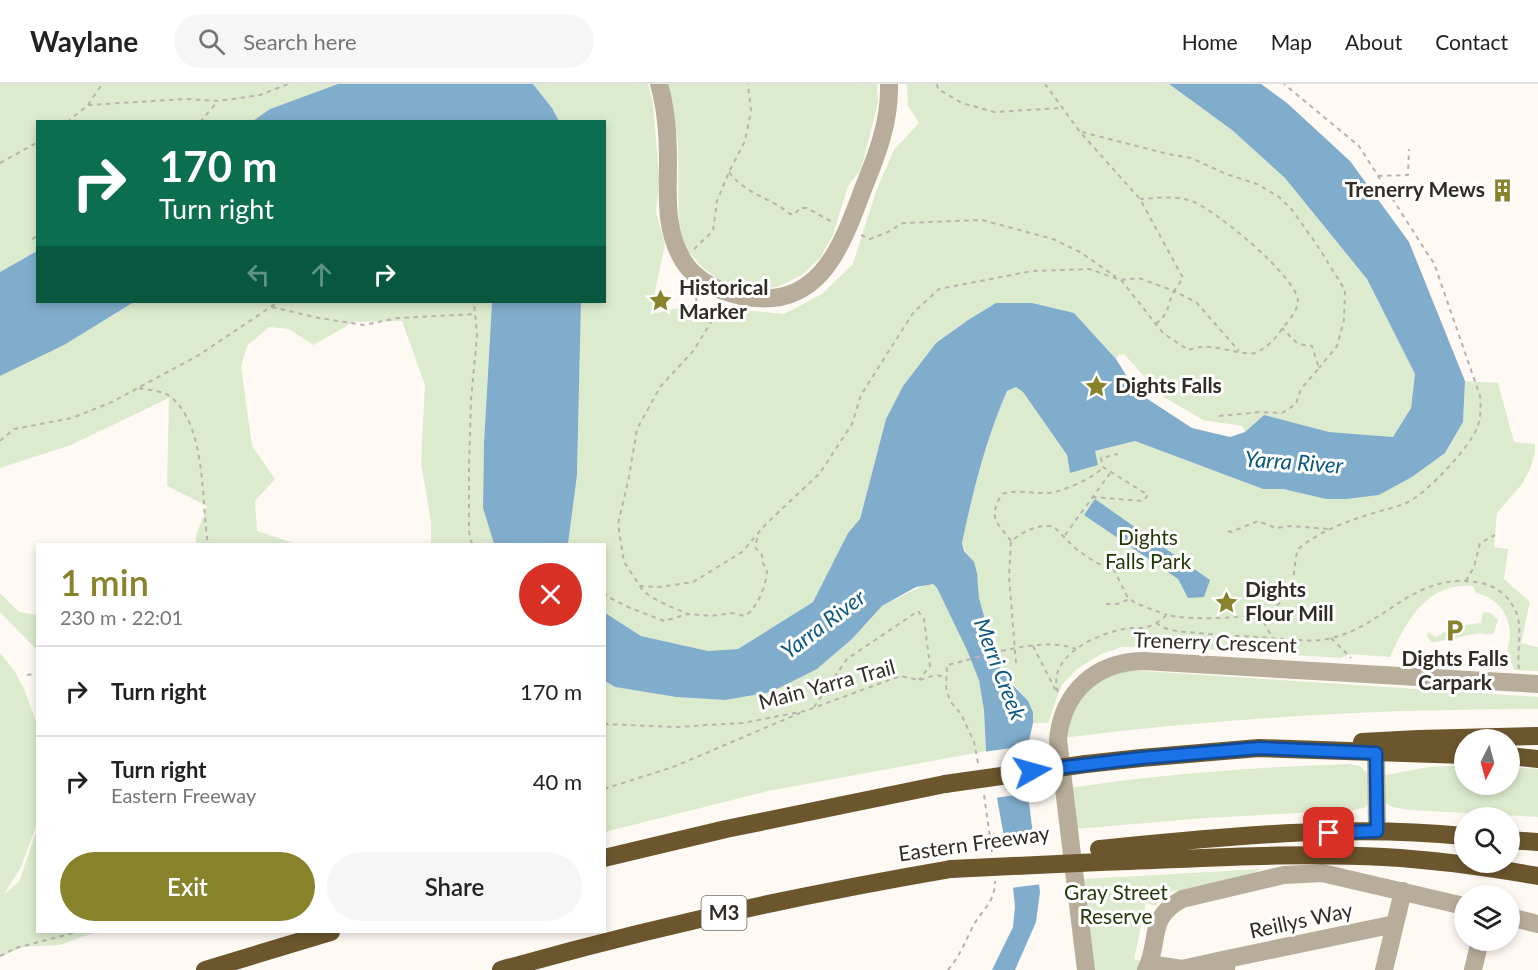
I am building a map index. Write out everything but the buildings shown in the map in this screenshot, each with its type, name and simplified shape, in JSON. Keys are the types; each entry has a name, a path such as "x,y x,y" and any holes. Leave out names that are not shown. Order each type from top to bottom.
{"highway":[{"path":"606,858 737,826 945,784 1086,764 1259,748 1418,739 1538,736"},
{"path":"1259,748 1454,755"},
{"path":"1520,757 1538,759"},
{"name":"Eastern Freeway","path":"501,970 723,913 951,869 1100,855 1212,838 1377,831 1454,835"},
{"path":"1520,841 1538,842"},
{"path":"1100,855 1381,857 1456,863 1538,876"},
{"path":"205,970 328,933"}],"street":[{"path":"659,84 667,133 669,224 679,252 695,276 710,286 731,294 765,298 782,296 800,289 825,270 841,247 882,141 888,107 889,84"},
{"name":"Trenerry Crescent","path":"1086,970 1058,739 1062,719 1071,698 1077,689 1098,672 1112,665 1143,661 1531,683"},
{"path":"1376,753 1377,831"},
{"path":"1182,969 1148,967 1160,918 1168,906 1182,899 1284,874 1322,873 1454,904"},
{"path":"1384,970 1403,891"},
{"path":"1520,920 1538,924"},
{"name":"Reillys Way","path":"1182,969 1227,964 1395,924"},
{"path":"1473,970 1477,951"}],"path":[{"path":"70,120 88,105 102,84"},
{"path":"88,105 186,99 218,101 260,95 288,84"},
{"path":"690,252 713,231 717,201 745,141 751,111 748,84"},
{"path":"937,84 938,89 962,103 994,112 1063,108"},
{"path":"1045,84 1080,132 1140,199 1183,278 1170,300 1168,312 1156,324"},
{"path":"1011,541 1028,529 1041,525 1053,526 1076,549 1095,562 1114,570 1135,603 1167,615 1196,619 1258,614 1271,609 1288,594 1292,586 1298,549 1329,529 1410,502 1440,475 1467,446 1477,431 1481,415 1480,396 1434,263 1359,146 1284,84"},
{"path":"202,120 218,101"},
{"path":"1080,132 1191,158 1226,174 1257,184 1279,197 1292,210 1315,242 1345,290 1344,320 1337,346 1301,389 1296,404 1282,413 1260,412 1219,417"},
{"path":"0,163 36,143"},
{"path":"1378,176 1408,175 1409,149"},
{"path":"729,172 737,183 768,202 781,206 789,214 795,214 800,208 807,208 826,220 870,239 903,223 982,220 1053,239 1080,252 1120,280 1163,333 1188,350 1202,346 1248,354 1269,345 1293,314 1298,303 1297,294 1265,254 1224,220 1195,202 1174,196 1140,199"},
{"path":"32,239 36,237"},
{"path":"640,586 660,587 693,582 742,552 820,473 852,424 861,395 913,313 939,289 1032,271 1089,269 1120,280 1139,278 1196,302 1239,351"},
{"path":"695,276 697,305 716,314 694,350 660,387 637,429 618,524 624,562 646,595 671,606 674,610 711,616 732,613 745,616 761,594 768,573 763,564 762,555 755,547 759,533"},
{"path":"0,441 14,429 72,418 112,402 199,355 277,303"},
{"path":"472,543 469,532 469,466 477,335 474,303"},
{"path":"272,307 364,325 398,318 476,314"},
{"path":"1282,328 1298,344 1312,346 1319,368"},
{"path":"139,388 170,395 185,414 202,471 202,501 208,543"},
{"path":"1092,497 1143,501 1148,495 1103,467 1101,458 1118,454"},
{"path":"1016,663 1009,578 1011,541 997,523 994,507 1002,494 1009,492 1050,493 1096,476 1103,467"},
{"path":"1065,536 1111,472"},
{"path":"1228,531 1231,532 1258,521 1276,528 1290,526 1329,529"},
{"path":"1466,581 1474,567 1480,543 1495,535"},
{"path":"1156,623 1176,631 1239,637 1317,640 1350,632 1411,595 1437,585 1466,581 1487,585 1507,597 1519,619 1518,660 1531,683"},
{"path":"606,594 628,607 661,620 672,620 688,614"},
{"path":"1106,604 1117,604 1130,598"},
{"path":"813,707 847,658 918,611 924,619 930,666 919,680"},
{"path":"1258,614 1273,638"},
{"path":"1032,646 1059,693 1056,685 1057,677 1066,657 1076,649 1097,636 1144,627 1156,623 1167,615"},
{"path":"1331,638 1352,659"},
{"path":"978,763 974,742 961,714 950,701 946,687 947,665 1032,646 1066,645 1076,649"},
{"path":"27,675 36,673"},
{"name":"Main Yarra Trail","path":"606,722 675,727 742,723 805,711 900,676 919,680 936,675 946,677"},
{"path":"606,788 673,767 805,711"},
{"path":"982,787 992,852"},
{"path":"948,970 990,903 995,892 994,873"},
{"path":"0,956 16,948 73,933"}],"green space":[{"path":"0,84 338,84 270,109 254,120 36,120 36,252 0,272"},
{"path":"533,84 648,84 653,103 659,178 656,213 665,244 652,306 656,313 691,305 784,314 822,294 853,264 876,191 894,150 919,123 908,106 907,84 1169,84 1232,130 1285,178 1367,279 1415,374 1411,408 1393,437 1329,432 1264,415 1245,432 1242,426 1203,420 1162,396 1124,354 1119,355 1116,359 1074,313 996,303 936,343 903,386 886,419 860,519 848,533 813,602 738,649 707,651 641,636 606,613 606,543 568,543 577,475 581,303 606,303 606,120 558,120"},
{"path":"668,84 877,84 878,103 861,169 848,186 833,235 820,258 802,275 777,287 749,290 733,286 717,278 702,267 688,251 679,229 678,142"},
{"path":"132,303 492,303 484,443 483,508 494,543 431,543 431,522 421,463 425,385 402,321 354,322 313,345 289,329 269,327 247,346 241,366 252,446 275,479 255,501 257,531 294,543 196,543 196,536 207,506 167,486 169,398 71,445 0,468 0,376 64,345"},
{"name":"Dights Falls Park","path":"1465,381 1498,383 1514,442 1535,444 1530,469 1522,484 1497,513 1494,547 1508,549 1504,579 1530,602 1521,643 1538,647 1538,671 1514,670 1508,650 1510,630 1508,622 1497,603 1476,593 1473,586 1457,586 1443,590 1420,606 1403,630 1390,657 1349,654 1341,658 1154,646 1122,647 1101,654 1077,669 1061,686 1048,723 1033,723 1032,714 1025,699 998,665 993,655 979,599 977,575 962,543 981,466 1007,391 1016,387 1023,392 1067,455 1070,473 1095,451 1135,441 1263,489 1283,489 1326,499 1379,495 1412,477 1445,453 1463,422"},
{"path":"926,584 932,584 937,588 967,645 980,681 986,751 768,791 606,832 606,682 615,687 676,697 725,700 817,669 852,639 882,606"},
{"path":"0,593 19,612 36,615 36,649 0,612"},
{"path":"1483,612 1491,613 1498,620 1494,633 1432,642 1427,637 1428,632 1436,637 1455,626 1481,623"},
{"path":"0,653 14,670 36,721 36,826 21,867 4,894 19,882 36,832 36,933 93,933 60,945 22,947 0,957"},
{"path":"1129,670 1538,697 1538,709 1300,716 1181,725 1062,738 1065,722 1093,681"},
{"path":"1350,764 1360,766 1369,775 1368,804 1364,808 1075,829 1069,788 1209,772"},
{"path":"1454,766 1454,795 1520,795 1520,768 1538,769 1538,817 1520,816 1520,807 1454,807 1454,812 1411,810 1392,807 1385,802 1384,777 1386,775 1429,767"},
{"name":"Gray Street Reserve","path":"1261,869 1250,875 1171,892 1159,898 1156,906 1146,903 1134,959 1144,962 1141,970 1095,970 1083,879"}],"water":[{"path":"338,84 533,84 558,120 254,120 270,109"},
{"path":"1169,84 1261,84 1287,103 1350,161 1409,242 1465,381 1463,422 1445,453 1412,477 1379,495 1326,499 1283,489 1263,489 1135,441 1095,451 1098,465 1070,473 1067,455 1023,392 1016,387 1007,391 981,466 962,543 964,551 974,562 977,573 979,598 987,627 990,650 1010,682 1028,701 1033,712 1028,745 1028,794 1040,892 1036,922 1015,970 992,970 1013,927 1015,907 1013,887 986,751 984,710 979,680 967,650 933,584 916,587 882,606 852,639 817,669 771,692 725,700 676,697 615,687 606,682 606,613 641,636 708,651 738,649 813,602 848,533 860,519 886,419 903,386 936,343 996,303 1032,303 1074,313 1116,359 1131,383 1146,398 1192,428 1230,437 1245,432 1264,415 1329,432 1393,437 1411,408 1415,374 1367,279 1285,178 1232,130"},
{"path":"36,252 36,303 132,303 64,345 0,376 0,272"},
{"path":"492,303 581,303 577,475 568,543 494,543 483,508 484,443"},
{"path":"1095,499 1210,580 1204,597 1188,598 1178,579 1084,515"}],"pier":[{"path":"1031,745 1031,793 994,798 983,752"},
{"path":"1036,834 1042,884 1011,888 1001,839"}],"place":[{"name":"Trenerry Mews","path":"1503,190"},
{"name":"Historical Marker","path":"661,300"},
{"name":"Dights Falls","path":"1097,386"},
{"name":"Dights Flour Mill","path":"1227,602"},
{"name":"Dights Falls Carpark","path":"1455,631"}],"route":[{"path":"1032,771 1141,758 1259,748 1376,753 1377,831 1329,833"}],"water label":[{"name":"Yarra River","path":"1294,462"},
{"name":"Yarra River","path":"823,624"},
{"name":"Merri Creek","path":"1000,669"}]}
